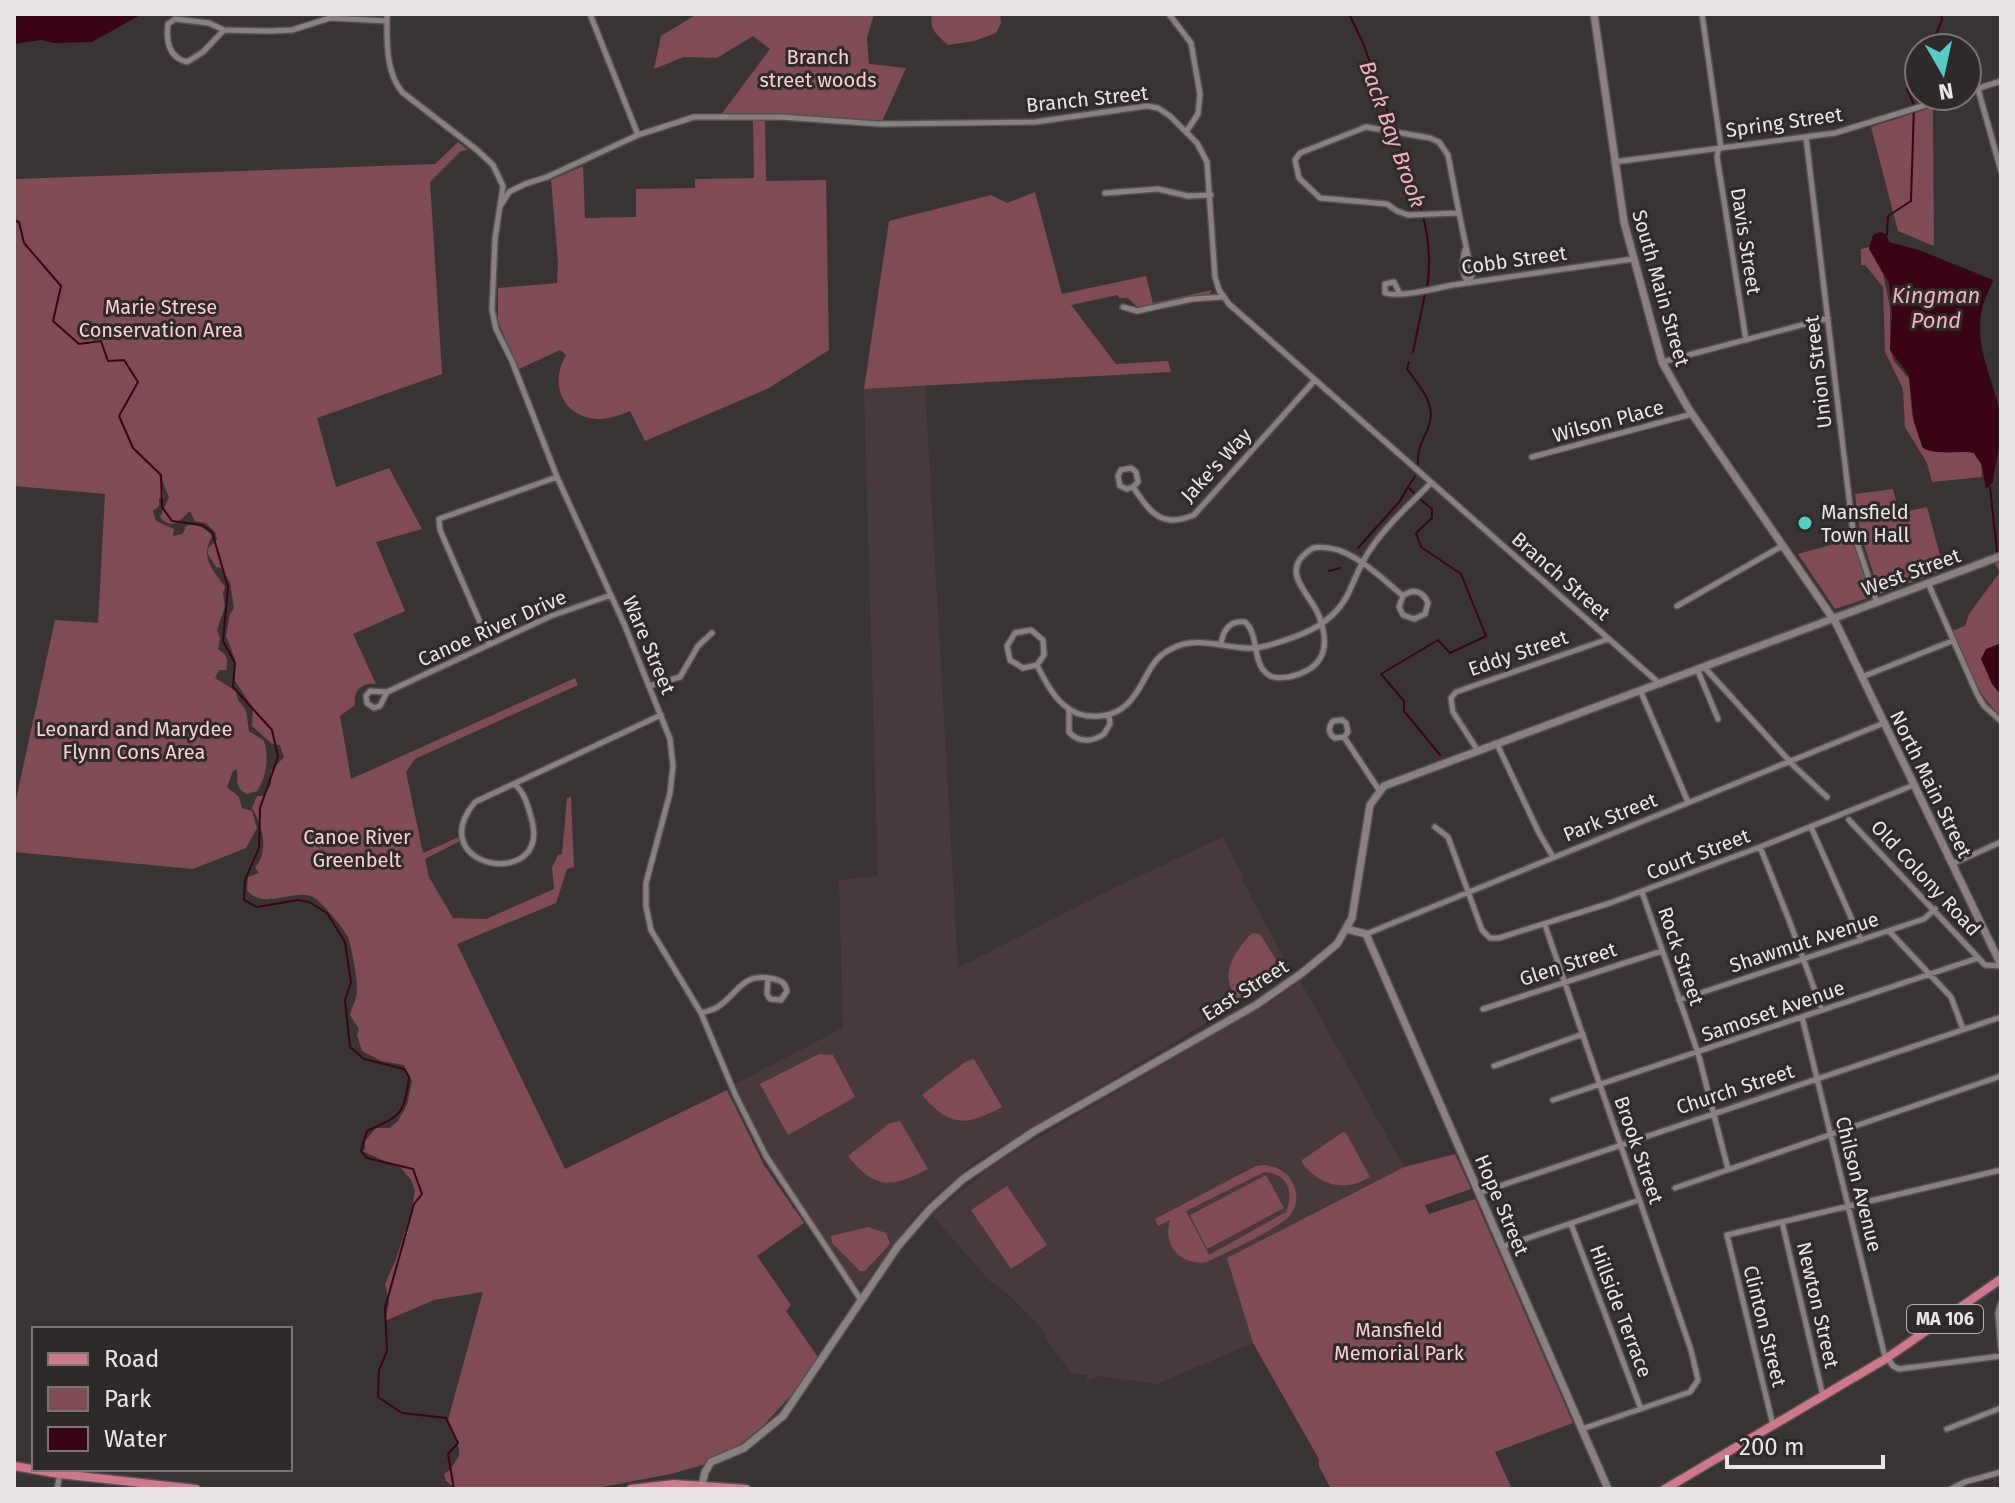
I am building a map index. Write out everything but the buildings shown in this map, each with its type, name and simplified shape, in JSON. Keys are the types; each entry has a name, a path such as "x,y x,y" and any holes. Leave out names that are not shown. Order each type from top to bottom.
{"main road":[{"name":"South Main Street","path":"1594,14 1614,162 1633,259 1662,362 1674,387 1832,618"},
{"name":"West Street","path":"1832,618 1999,557"},
{"path":"1379,790 1403,777 1701,670 1832,618"},
{"name":"North Main Street","path":"1832,618 1999,954 2001,966"},
{"name":"East Street","path":"702,1485 711,1462 751,1444 783,1416 909,1232 963,1179 1029,1135 1256,1005 1316,963 1337,944 1347,929 1358,887 1368,813 1379,790"},
{"path":"1347,929 1366,934"},
{"name":"Hope Street","path":"1366,934 1608,1489"},
{"name":"MA 106","path":"1665,1489 1887,1358 2001,1279"},
{"path":"43,1471 196,1489"},
{"path":"631,1489 662,1485 746,1489"}],"street":[{"path":"590,14 638,135"},
{"path":"1169,14 1191,43 1200,94 1198,114 1186,132"},
{"name":"Davis Street","path":"1702,14 1721,148 1717,157 1746,340"},
{"path":"224,30 203,52 187,62 177,58 168,45 168,24 175,19 209,23 224,30 292,30 330,18 387,18 390,71 394,82 402,92 493,165 503,186"},
{"name":"Branch Street","path":"501,205 509,192 525,184 638,135 703,116 781,117 879,124 1035,122 1144,106 1163,111 1201,149 1207,162 1215,277 1223,297 1430,484 1657,679 1660,685"},
{"path":"1983,107 2001,171"},
{"name":"Spring Street","path":"1614,162 1806,137 1845,130 1905,112"},
{"path":"1459,213 1402,213 1387,204 1317,197 1299,178 1295,160 1300,153 1366,127 1430,138 1444,148 1450,163 1472,275 1469,283"},
{"name":"Union Street","path":"1806,137 1853,531 1876,600"},
{"name":"Branch Street","path":"503,186 525,184"},
{"name":"Ware Street","path":"503,186 495,239 493,318 557,477 611,595 670,739 673,766 670,793 646,883 646,906 655,939 701,1013 735,1094 766,1156 861,1300"},
{"path":"1105,193 1158,189 1188,196 1211,195"},
{"name":"Cobb Street","path":"1400,294 1633,259"},
{"path":"1123,307 1137,311 1192,299 1223,297"},
{"path":"1662,362 1828,318"},
{"name":"Jake's Way","path":"1133,487 1156,516 1178,520 1194,515 1314,381"},
{"name":"Wilson Place","path":"1532,457 1692,414"},
{"name":"Jake's Way","path":"1131,468 1136,472 1138,482 1133,487 1127,489 1120,486 1117,480 1121,470 1131,468"},
{"path":"489,643 440,530 439,519 557,477"},
{"path":"1037,665 1057,698 1069,710 1089,716 1109,715 1129,704 1147,672 1161,655 1187,643 1257,648 1308,632 1338,609 1378,540 1430,484"},
{"path":"1677,606 1783,545"},
{"path":"1221,644 1229,625 1241,621 1250,626 1261,666 1268,674 1277,678 1296,675 1317,664 1323,655 1325,643 1319,615 1298,581 1297,567 1301,558 1313,548 1324,546 1336,549 1363,563 1403,596"},
{"path":"1928,582 1952,641 1984,706 2001,721"},
{"path":"1410,591 1421,593 1428,603 1425,614 1414,619 1403,615 1399,603 1403,596 1410,591"},
{"name":"Canoe River Drive","path":"387,692 551,616 611,595"},
{"path":"1031,630 1041,636 1045,651 1037,665 1023,668 1010,660 1007,646 1015,633 1031,630"},
{"path":"649,686 683,673 698,646 712,633"},
{"name":"Eddy Street","path":"1478,751 1452,708 1451,698 1456,692 1609,638"},
{"path":"1861,678 1952,641"},
{"path":"1701,670 1718,719"},
{"path":"1701,670 1827,797"},
{"path":"1641,692 1688,802"},
{"path":"1069,710 1069,732 1074,738 1086,741 1104,734 1110,724 1109,715"},
{"path":"514,784 520,788 530,813 533,841 516,861 488,865 474,857 464,840 465,814 475,802 661,715"},
{"name":"Park Street","path":"1366,934 1884,723"},
{"path":"1344,737 1379,790"},
{"path":"1497,744 1553,857"},
{"name":"Court Street","path":"1470,891 1482,930 1490,938 1515,934 1642,892 1914,785"},
{"name":"Old Colony Road","path":"1849,820 1978,958"},
{"path":"1435,827 1448,837 1470,891"},
{"path":"1811,827 1861,940"},
{"path":"1952,864 2001,842"},
{"path":"1760,847 1822,1010"},
{"name":"Rock Street","path":"1642,892 1698,1053 1728,1169"},
{"name":"Shawmut Avenue","path":"1679,1000 1924,919 1935,909"},
{"name":"Brook Street","path":"1545,925 1696,1368 1698,1380 1690,1392 1641,1409"},
{"path":"1889,931 1951,997 1963,1029"},
{"name":"Glen Street","path":"1483,1009 1662,951"},
{"path":"1978,958 1985,965 2001,966"},
{"name":"Samoset Avenue","path":"1553,1100 1978,958"},
{"path":"701,1013 722,1004 750,979 768,978 779,980 786,985 787,991 781,1000 770,999 767,994 768,978"},
{"name":"Chilson Avenue","path":"1802,1017 1887,1358"},
{"name":"Church Street","path":"1479,1193 2001,1017"},
{"path":"1494,1066 1583,1034"},
{"path":"1675,1188 2001,1076"},
{"path":"1782,1222 2001,1170"},
{"path":"1502,1247 1639,1200"},
{"name":"Clinton Street","path":"1773,1425 1727,1235 1782,1222"},
{"name":"Newton Street","path":"1782,1222 1823,1396"},
{"name":"Hillside Terrace","path":"1571,1224 1641,1409"},
{"path":"2001,1303 1998,1313 2001,1349"},
{"path":"1887,1358 1899,1369 2001,1356"},
{"path":"1947,1429 2001,1408"},
{"path":"1582,1429 1641,1409"},
{"path":"1951,1489 2001,1472"},
{"path":"57,1489 60,1474"}],"shaded area":[{"path":"925,386 958,968 1110,890 1223,837 1291,972 976,1161 912,1219 864,1285 859,1286 852,1282 783,1177 750,1119 735,1084 843,1028 839,880 878,876 864,389"},
{"path":"1300,981 1404,1167 1228,1258 1253,1343 1157,1384 1099,1376 1087,1381 1087,1375 1071,1373 1042,1329 1007,1293 990,1281 932,1215 997,1162 1270,1002"}],"green space":[{"name":"Branch street woods","path":"697,14 874,14 867,38 869,64 906,68 881,124 720,116 770,49 753,36 717,58 684,57 654,69 661,36"},
{"name":"Branch street woods","path":"932,14 1000,14 1001,23 996,33 974,41 948,45 933,28"},
{"name":"Kingman Pond","path":"1918,112 1933,112 1934,246 1898,231 1871,127"},
{"path":"753,121 765,121 766,181 826,180 829,350 769,388 645,441 630,411 599,419 576,413 562,397 559,387 561,366 566,355 560,350 519,369 498,322 498,288 557,283 551,180 583,166 585,218 636,217 636,189 695,188 695,179 754,178"},
{"path":"458,142 468,150 461,151 430,182 442,374 317,418 336,487 389,468 422,529 376,542 405,611 353,634 376,684 360,688 355,696 355,705 340,716 351,779 575,678 578,685 415,759 406,772 423,853 459,837 460,841 425,859 429,877 453,918 486,919 554,889 552,867 558,855 562,854 567,798 571,797 574,867 567,869 556,903 457,944 565,1169 727,1090 764,1165 804,1223 757,1256 791,1305 786,1311 818,1357 796,1390 764,1425 738,1446 706,1464 591,1489 457,1489 446,1481 444,1474 459,1456 448,1420 483,1292 434,1300 385,1321 389,1303 385,1284 412,1209 415,1190 401,1168 362,1151 365,1150 365,1141 376,1128 390,1128 398,1121 407,1105 412,1081 404,1065 381,1061 362,1051 357,1035 359,1029 350,1015 357,991 351,947 348,937 331,914 311,896 261,899 247,890 248,877 259,873 255,867 260,861 263,846 259,822 252,808 257,796 263,796 271,785 271,771 284,757 280,745 272,744 252,726 253,708 235,681 235,659 226,636 234,608 230,583 208,554 208,548 217,540 216,533 206,523 195,521 190,511 177,523 169,524 160,517 169,497 159,473 164,498 159,498 159,506 153,511 156,521 174,529 173,536 183,534 186,526 197,525 212,536 209,544 207,551 207,557 225,587 225,606 217,630 220,638 218,649 227,660 226,670 219,670 215,678 236,691 238,700 246,710 249,731 264,741 266,753 265,773 257,791 247,794 241,789 237,770 233,771 227,787 239,797 242,808 252,811 257,828 246,848 193,869 14,852 14,809 55,620 98,623 105,494 14,486 14,179 435,164"},
{"path":"1035,192 1062,294 1146,276 1153,303 1212,290 1209,295 1138,308 1128,298 1119,298 1118,295 1071,305 1116,364 1168,361 1171,372 864,389 889,221 991,195 1007,203"},
{"name":"Kingman Pond","path":"1869,247 1883,274 1890,307 1890,349 1894,361 1909,379 1912,415 1922,447 1974,453 1981,464 1982,477 1932,482 1927,463 1905,427 1903,389 1885,352 1883,287 1865,265 1861,265 1861,249"},
{"path":"1893,489 1899,513 1927,507 1944,570 1880,594 1860,532 1855,494"},
{"path":"1852,539 1871,597 1835,609 1798,554"},
{"path":"2001,560 2001,716 1978,687 1952,631 1965,626 1969,614 2000,572 1995,564"},
{"path":"1252,933 1260,934 1283,971 1238,1000 1229,982 1230,965"},
{"path":"819,1054 833,1055 855,1097 788,1135 760,1084"},
{"path":"974,1059 1002,1107 978,1118 950,1118 922,1095 965,1062"},
{"path":"900,1121 928,1169 904,1180 875,1180 848,1156 890,1123"},
{"path":"1343,1132 1370,1177 1351,1185 1324,1181 1302,1163"},
{"name":"Mansfield Memorial Park","path":"1455,1154 1471,1189 1425,1205 1429,1214 1475,1199 1573,1423 1495,1452 1512,1489 1331,1489 1319,1466 1319,1459 1253,1343 1227,1258 1404,1167"},
{"path":"1256,1166 1274,1167 1289,1177 1296,1197 1290,1215 1264,1234 1207,1262 1189,1261 1176,1252 1169,1238 1170,1220 1158,1226 1155,1219","holes":["1264,1172 1272,1173 1287,1184 1290,1197 1286,1212 1209,1255 1186,1211"]},
{"path":"1266,1175 1284,1208 1207,1249 1190,1215"},
{"path":"1007,1186 1047,1245 1011,1269 971,1210"},
{"path":"868,1227 886,1233 890,1244 865,1271 860,1271 832,1243 831,1236"}],"water":[{"path":"14,14 142,14 92,42 54,43 41,40 14,44"},
{"name":"Kingman Pond","path":"1880,232 1886,234 1889,242 1919,250 1993,280 1982,309 1980,337 2000,413 2001,430 1993,482 1986,489 1982,465 1974,453 1935,452 1923,448 1914,422 1909,376 1890,350 1892,314 1889,283 1869,249 1873,235"},
{"path":"2001,643 2001,695 1992,684 1981,659 1986,649"}],"waterway":[{"name":"Back Bay Brook","path":"1349,14 1363,43 1394,129"},
{"path":"1937,32 1941,14"},
{"path":"1887,235 1888,216 1911,201 1914,112"},
{"name":"Back Bay Brook","path":"1396,135 1426,229 1427,288"},
{"path":"14,220 19,222 24,243 61,286 53,321 79,344 101,341 108,361 124,360 138,382 119,416 133,448 161,475 162,507 172,521 202,525 212,532 228,587 223,641 235,663 233,687 272,730 278,757 260,808 259,848 245,880 244,900 257,907 298,900 309,902 327,913 345,942 351,982 345,1000 350,1047 364,1059 404,1069 409,1077 399,1113 367,1131 361,1151 367,1158 413,1169 422,1194 414,1204 385,1308 387,1351 379,1370 378,1397 402,1413 446,1418 458,1443 448,1454 454,1489"},
{"name":"Back Bay Brook","path":"1413,352 1425,294"},
{"name":"Back Bay Brook","path":"1409,362 1407,369 1426,397 1431,412 1431,420 1419,450 1418,465"},
{"name":"Back Bay Brook","path":"1414,493 1408,487 1415,476"},
{"path":"1358,548 1400,501 1408,487"},
{"path":"1990,487 1997,551 2001,560"},
{"name":"Back Bay Brook","path":"1420,499 1432,509 1432,518 1416,533 1421,547 1461,574 1486,636 1450,653 1438,640 1381,674 1404,701 1404,711 1440,755"},
{"path":"1329,571 1340,568"}],"place":[{"name":"Mansfield Town Hall","path":"1805,523"}],"park label":[{"name":"Marie Strese Conservation Area","path":"161,318"},
{"name":"Leonard and Marydee Flynn Cons Area","path":"134,740"},
{"name":"Canoe River Greenbelt","path":"357,848"}]}
